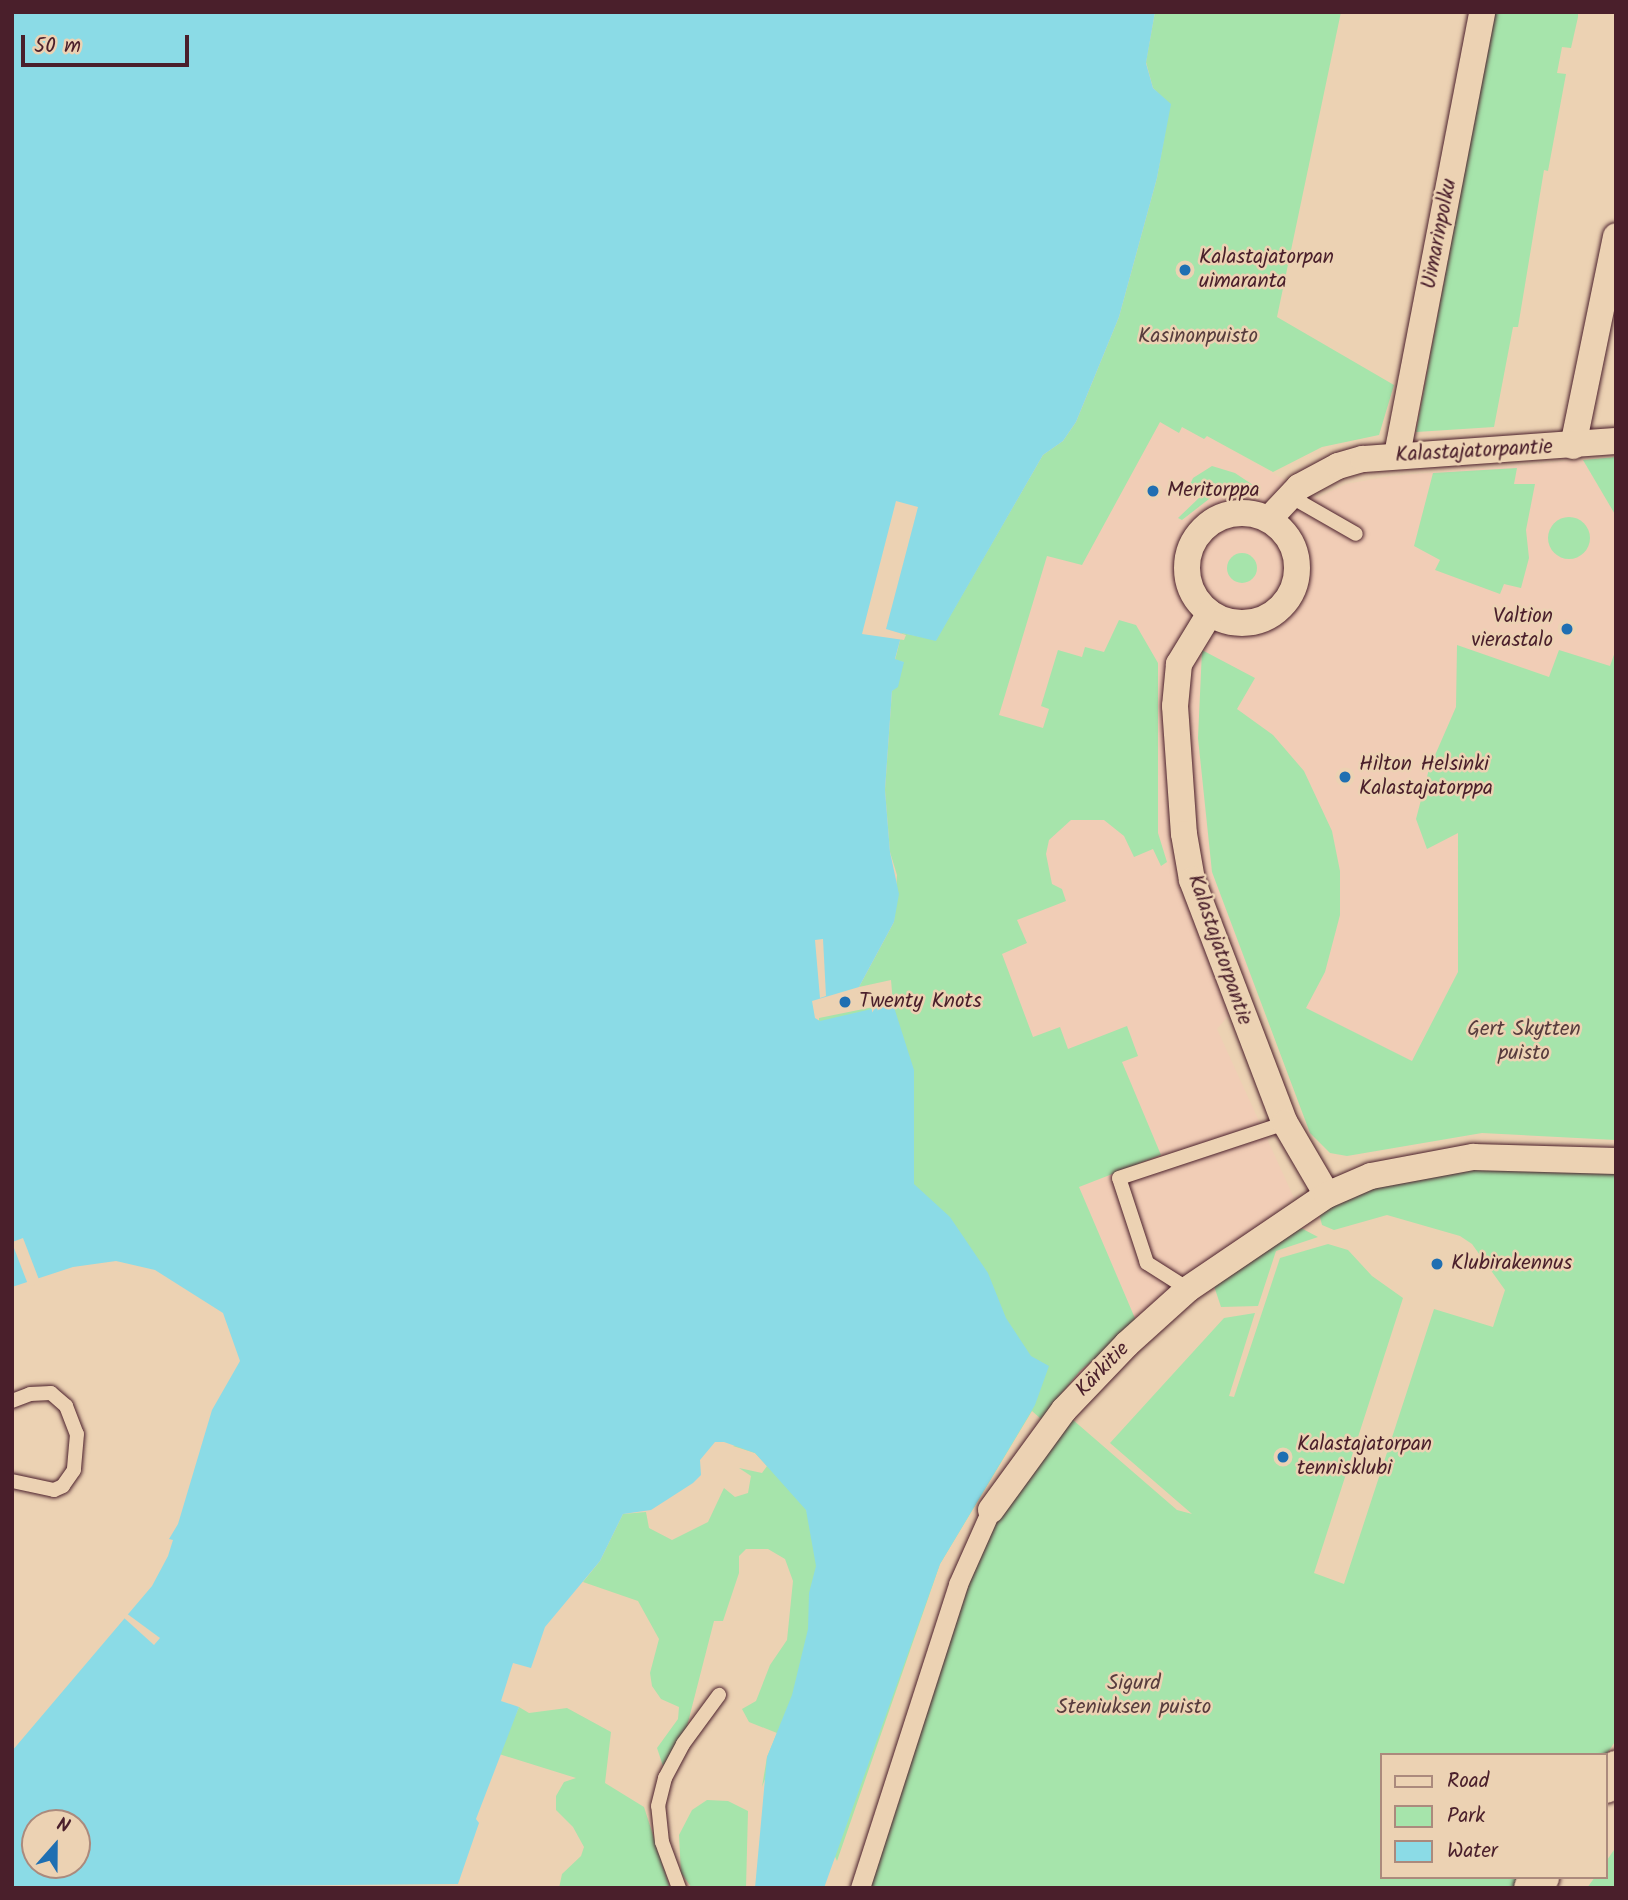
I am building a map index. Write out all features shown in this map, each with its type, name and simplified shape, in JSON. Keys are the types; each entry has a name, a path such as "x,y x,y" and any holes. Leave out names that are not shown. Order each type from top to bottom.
{"street":[{"name":"Uimarinpolku","path":"1398,455 1482,12"},
{"path":"1573,446 1616,236"},
{"name":"Kalastajatorpantie","path":"1269,519 1288,495 1338,466 1398,455 1573,446 1616,441"},
{"path":"1237,512 1269,519 1282,529 1296,555 1295,584 1287,600 1277,611 1252,622 1225,621 1210,613 1193,594 1187,578 1186,564 1196,536 1214,520 1237,512"},
{"name":"Kalastajatorpantie","path":"1210,613 1179,664 1175,706 1184,834 1192,880 1285,1123 1327,1195"},
{"name":"Kärkitie","path":"860,1888 958,1584 992,1510 1064,1410 1188,1289 1327,1195 1371,1176 1473,1157 1616,1161"}],"lane":[{"path":"1288,495 1356,534"},
{"path":"1188,1289 1147,1263 1119,1178 1285,1123"},
{"path":"12,1401 30,1394 51,1393 66,1406 77,1434 74,1470 63,1486 54,1490 12,1481"},
{"path":"679,1888 662,1842 658,1806 665,1778 682,1744 719,1695"}],"shaded area":[{"path":"1093,372 1317,498 1346,484 1390,476 1583,460 1616,516 1616,698 1457,646 1458,972 1412,1062 1253,987 1217,1029 1294,1198 1071,1382 893,1004 892,980 859,987"}],"green space":[{"name":"Kasinonpuisto","path":"1155,12 1341,12 1277,317 1394,385 1379,435 1322,447 1273,472 1207,436 1204,439 1182,427 1179,433 1160,422 1082,565 1047,556 999,715 1043,728 1049,709 1041,706 1058,650 1082,657 1085,647 1104,652 1119,620 1136,625 1158,663 1158,833 1167,862 1161,866 1153,849 1134,857 1124,836 1104,820 1071,820 1049,840 1046,854 1052,884 1062,889 1066,901 1017,920 1027,943 1002,954 1033,1037 1060,1027 1068,1049 1127,1026 1138,1056 1122,1062 1161,1155 1079,1187 1137,1323 1080,1371 1041,1419 1032,1411 940,1564 837,1861 832,1850 819,1018 893,1003 891,980 859,987 894,922 897,875 890,852 885,790 892,691 903,662 895,660 902,633 936,640 1043,455 1063,441 1076,422 1119,317 1157,178 1170,105 1153,88 1146,62"},
{"path":"1494,12 1578,12 1578,17 1571,48 1562,47 1557,73 1566,74 1548,171 1544,170 1518,327 1513,327 1494,427 1416,432"},
{"path":"1616,457 1616,516 1583,460"},
{"path":"1212,466 1235,473 1253,485 1251,490 1218,492 1182,520 1178,518 1200,497 1187,491 1193,478"},
{"path":"1517,468 1514,484 1535,484 1526,530 1529,558 1521,588 1504,584 1500,594 1435,570 1440,560 1414,546 1433,473"},
{"path":"1569,517 1584,523 1590,538 1584,553 1569,559 1554,553 1548,538 1554,523"},
{"path":"1242,553 1253,557 1257,568 1253,579 1242,583 1231,579 1227,568 1231,557"},
{"name":"Gert Skytten puisto","path":"1457,645 1549,677 1559,650 1610,666 1616,649 1616,1140 1482,1133 1347,1156 1330,1153 1310,1133 1212,872 1198,738 1202,650 1255,678 1237,709 1273,735 1304,771 1332,831 1340,871 1340,915 1325,972 1306,1008 1412,1061 1458,972 1458,833 1427,849 1416,819 1429,769 1456,707"},
{"name":"Sigurd Steniuksen puisto","path":"1461,1164 1616,1166 1616,1740 1607,1754 1380,1753 1380,1879 1522,1879 1515,1888 866,1888 973,1572 996,1519 1065,1413 1177,1510 1192,1514 1110,1443 1224,1318 1255,1313 1229,1396 1234,1397 1280,1258 1328,1244 1348,1250 1372,1276 1403,1298 1314,1573 1344,1584 1434,1309 1493,1327 1505,1290 1472,1244 1460,1236 1387,1215 1334,1230 1322,1225 1319,1213 1364,1188"},
{"path":"1301,1228 1318,1237 1276,1251 1258,1306 1221,1307 1212,1280"},
{"path":"772,1430 838,1585 762,1787 767,1757 777,1733 749,1722 742,1709 756,1701 770,1665 787,1640 793,1581 785,1559 768,1549 746,1549 739,1556 739,1573 723,1621 714,1621 685,1734 663,1766 657,1748 678,1719 679,1707 661,1699 652,1686 650,1673 659,1639 638,1601 583,1582 600,1561 623,1514 646,1512 649,1528 672,1540 708,1522 724,1488 735,1497 748,1493 751,1476 739,1468 762,1473 767,1466 755,1453 733,1446"},
{"path":"519,1707 529,1713 567,1708 611,1732 605,1783 644,1807 670,1888 559,1888 562,1874 581,1856 584,1847 573,1827 556,1810 556,1796 564,1782 576,1778 499,1754"},
{"path":"707,1800 728,1801 748,1811 746,1888 692,1888 681,1873 679,1835 692,1810"},
{"path":"1616,1847 1616,1888 1587,1888 1594,1879 1607,1879 1607,1860"}],"water":[{"path":"12,12 1155,12 1146,63 1153,88 1171,104 1157,178 1119,317 1076,422 1063,441 1043,455 936,641 902,633 895,659 904,662 898,687 892,691 885,790 890,852 899,894 894,922 859,987 812,1001 815,1018 820,1021 893,1004 914,1070 914,1184 950,1217 988,1273 1006,1318 1031,1356 1049,1366 1035,1405 940,1564 824,1888 755,1888 767,1757 792,1695 808,1629 809,1593 816,1566 806,1510 755,1453 724,1442 715,1442 700,1460 701,1475 693,1483 651,1510 623,1514 600,1561 545,1627 531,1668 513,1663 501,1701 519,1707 476,1819 479,1823 458,1884 12,1888 12,1751 152,1586 168,1556 173,1540 169,1539 178,1524 212,1410 240,1361 223,1313 155,1270 116,1261 73,1267 12,1287"}],"pier":[{"path":"896,501 918,507 886,629 906,635 904,640 862,634"},
{"path":"823,939 826,996 820,998 815,940"},
{"path":"23,1238 40,1283 29,1287 12,1243"},
{"path":"126,1613 160,1638 154,1645 123,1617"}],"place":[{"name":"Kalastajatorpan uimaranta","path":"1185,270"},
{"name":"Meritorppa","path":"1153,491"},
{"name":"Valtion vierastalo","path":"1567,629"},
{"name":"Hilton Helsinki Kalastajatorppa","path":"1345,777"},
{"name":"Twenty Knots","path":"845,1002"},
{"name":"Klubirakennus","path":"1437,1264"},
{"name":"Kalastajatorpan tennisklubi","path":"1283,1457"}]}
